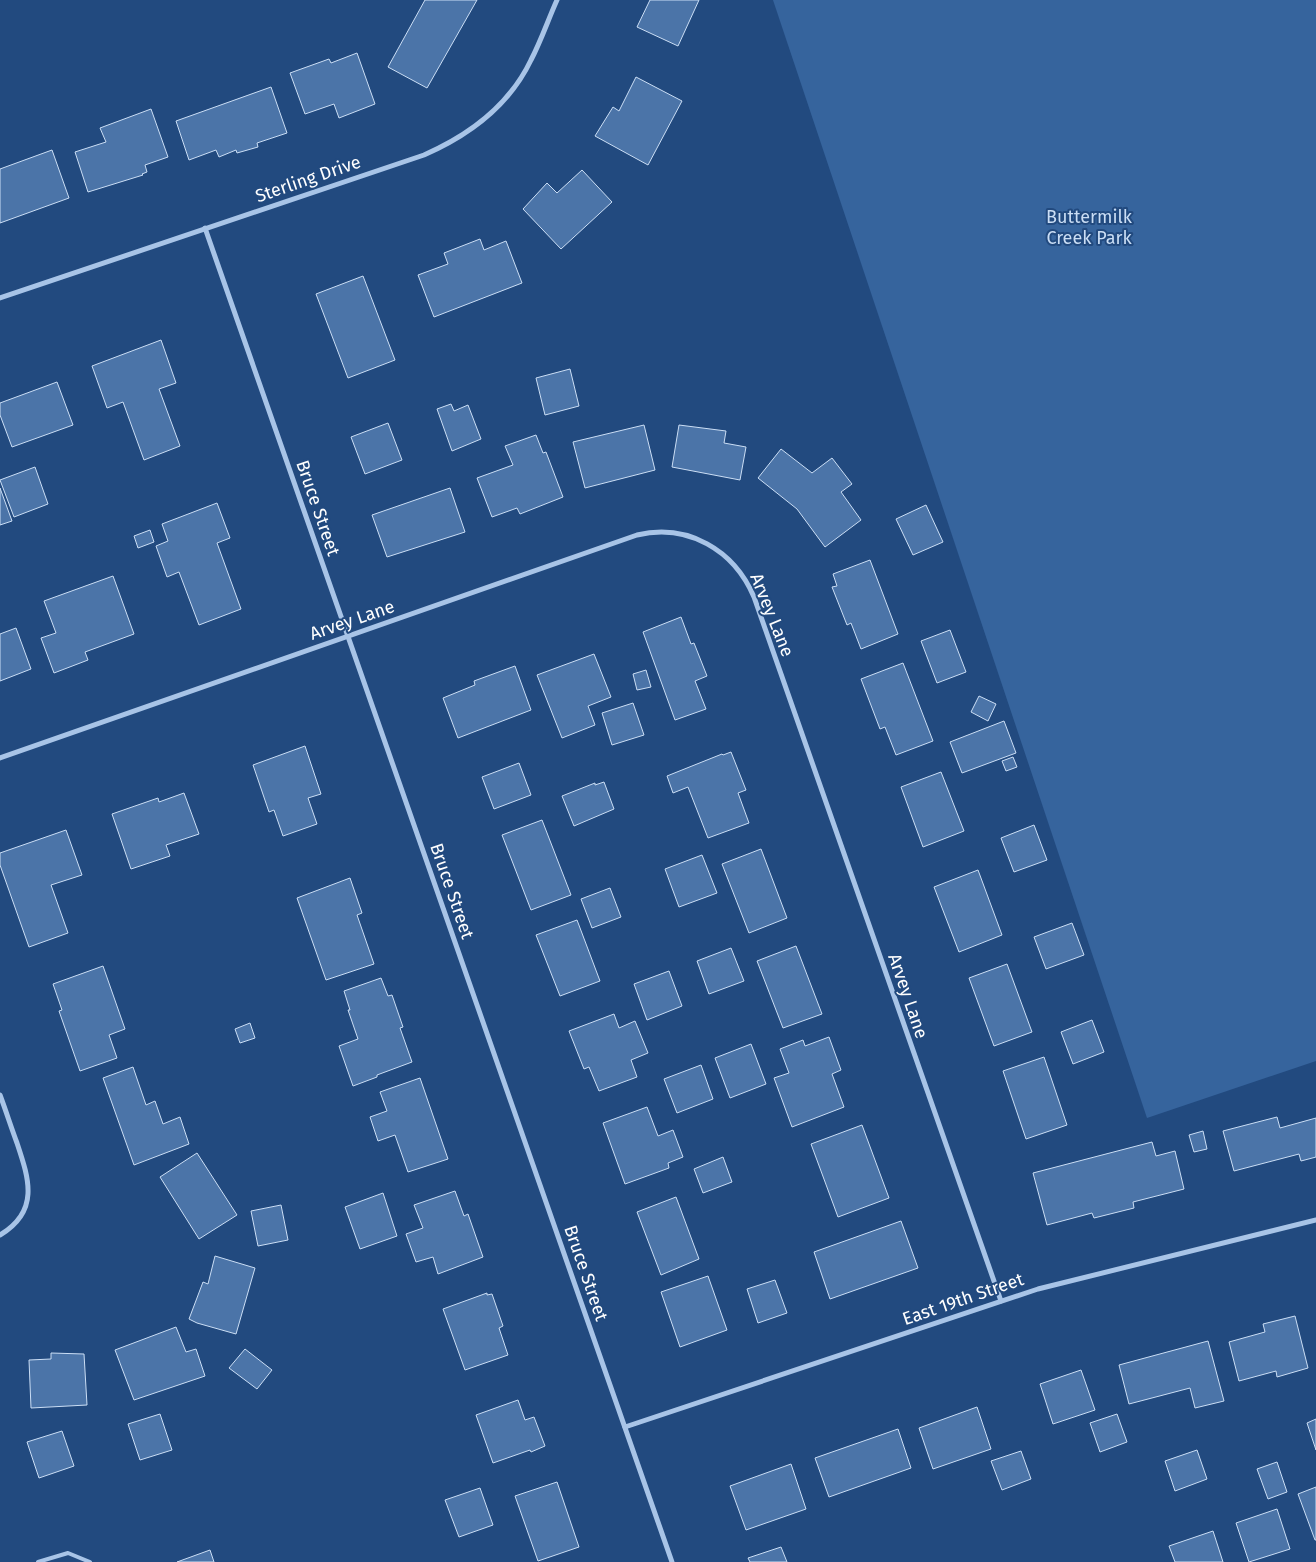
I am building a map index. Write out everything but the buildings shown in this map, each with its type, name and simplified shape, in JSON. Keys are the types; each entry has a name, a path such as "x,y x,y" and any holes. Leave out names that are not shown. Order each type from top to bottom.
{"street":[{"name":"Sterling Drive","path":"0,298 424,155 451,143 468,133 498,108 522,78 557,0"},
{"name":"Bruce Street","path":"205,228 672,1562"},
{"name":"Arvey Lane","path":"0,758 646,533 671,532 696,538 712,546 732,562 743,575 754,597 1001,1301"},
{"path":"0,1095 28,1178 27,1201 16,1221 0,1235"},
{"name":"East 19th Street","path":"625,1428 1038,1289 1316,1220"}],"lane":[{"path":"38,1562 68,1553 90,1562"}],"green space":[{"name":"Buttermilk Creek Park","path":"773,0 1316,0 1316,1061 1147,1118"}]}
